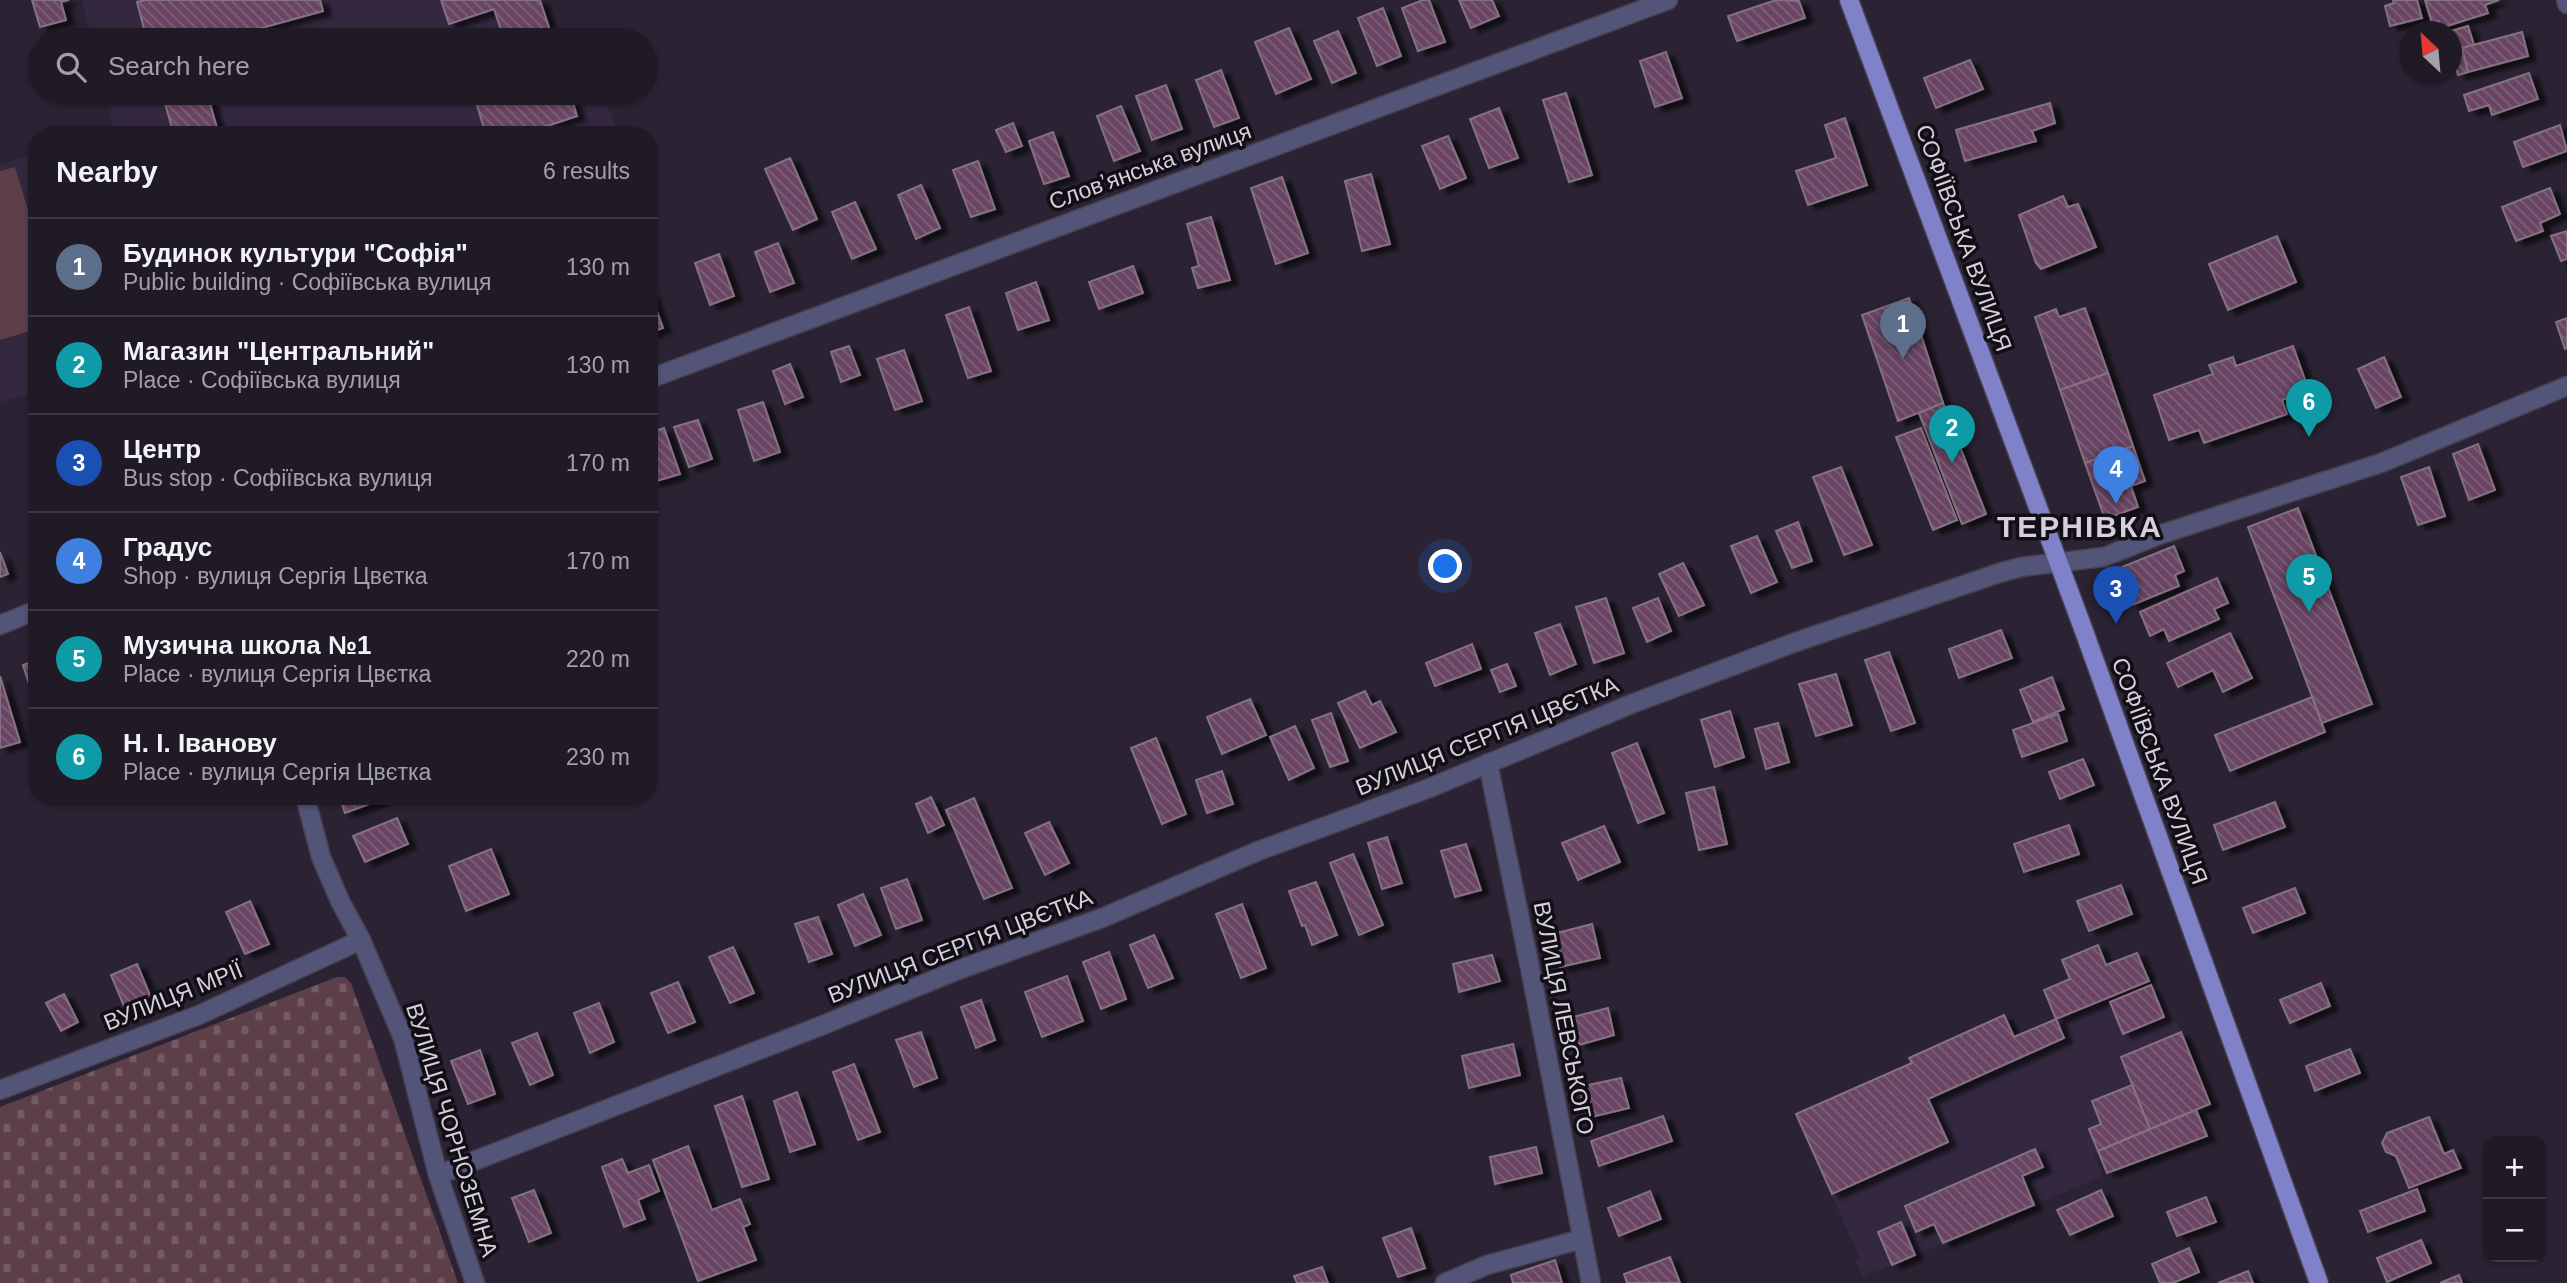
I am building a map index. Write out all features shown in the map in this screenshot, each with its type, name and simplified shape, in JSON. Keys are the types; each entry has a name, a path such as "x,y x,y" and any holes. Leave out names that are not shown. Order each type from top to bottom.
{"main road":[{"name":"СОФІЇВСЬКА ВУЛИЦЯ","path":"1849,0 2058,562 2319,1283"}],"street":[{"name":"Словʼянська вулиця","path":"658,376 1668,0"},
{"name":"ВУЛИЦЯ СЕРГІЯ ЦВЄТКА","path":"438,1175 958,970 1101,918 1258,851 1427,789 1634,703 1793,643 1999,573 2104,557 2160,535 2381,463 2567,386"},
{"path":"0,625 28,614"},
{"name":"ВУЛИЦЯ ЛЕВСЬКОГО","path":"1488,763 1531,968 1591,1283"},
{"name":"ВУЛИЦЯ ЧОРНОЗЕМНА","path":"307,805 321,857 361,940 402,1038 438,1175 475,1283"},
{"name":"ВУЛИЦЯ МРІЇ","path":"0,1090 199,1015 361,940"},
{"path":"1445,1283 1488,1265 1582,1238"}],"shaded area":[{"path":"82,0 540,0 549,28 89,28"},
{"path":"108,105 607,105 616,126 113,126"},
{"path":"28,156 28,394 0,402 0,164"},
{"path":"2158,977 2181,1032 2121,1057 2150,1129 2094,1153 2103,1176 1863,1277 1856,1262 1860,1259 1796,1114 1911,1063 1909,1058 2004,1015 2014,1037"}],"green space":[{"path":"15,167 28,210 28,332 0,340 0,171"},
{"path":"337,977 345,977 351,983 458,1283 0,1283 0,1107"}],"building":[{"path":"32,0 69,0 61,2 66,20 40,27"},
{"path":"320,0 323,11 261,28 144,28 137,2"},
{"path":"441,0 540,0 549,28 500,28 494,9 449,24"},
{"path":"1429,0 1445,42 1418,51 1402,8"},
{"path":"1459,0 1492,0 1499,16 1471,28"},
{"path":"1776,0 1799,1 1805,18 1737,41 1728,16"},
{"path":"2393,0 2417,0 2422,18 2399,21 2399,24 2390,26 2385,6 2394,3"},
{"path":"2425,0 2499,0 2485,5 2488,13 2462,21 2431,21"},
{"path":"1383,8 1401,56 1377,66 1358,18"},
{"path":"2468,26 2474,45 2462,48 2462,28"},
{"path":"1289,28 1311,79 1276,94 1255,42"},
{"path":"1338,31 1356,73 1332,83 1314,41"},
{"path":"2522,32 2528,56 2468,72 2462,48"},
{"path":"2462,48 2468,72 2462,74"},
{"path":"1666,52 1682,98 1655,107 1640,61"},
{"path":"1970,60 1983,89 1936,108 1924,78"},
{"path":"1221,70 1239,118 1214,127 1196,80"},
{"path":"2529,73 2538,99 2492,115 2489,105 2469,111 2464,95"},
{"path":"1166,85 1182,129 1152,140 1136,96"},
{"path":"1566,93 1592,175 1569,182 1543,100"},
{"path":"2050,103 2055,123 2032,131 2036,141 1965,161 1956,130"},
{"path":"165,105 210,105 216,126 171,126"},
{"path":"477,105 574,105 577,116 547,126 483,126"},
{"path":"1121,106 1140,151 1114,161 1097,116"},
{"path":"1499,108 1518,158 1489,168 1470,119"},
{"path":"1845,118 1867,185 1808,205 1796,171 1836,158 1825,125"},
{"path":"1013,123 1022,146 1006,152 996,130"},
{"path":"2560,125 2567,151 2523,167 2514,142"},
{"path":"1053,132 1069,176 1044,184 1029,141"},
{"path":"1448,136 1466,178 1440,189 1422,146"},
{"path":"790,158 817,219 793,230 765,169"},
{"path":"978,161 995,209 971,217 953,170"},
{"path":"1371,174 1390,244 1362,251 1345,181"},
{"path":"1282,177 1308,253 1276,264 1251,188"},
{"path":"921,185 940,228 916,239 898,195"},
{"path":"2550,188 2560,214 2540,223 2543,231 2516,241 2502,207"},
{"path":"2063,196 2068,207 2078,204 2096,247 2041,269 2036,263 2019,215"},
{"path":"855,202 876,249 852,259 832,212"},
{"path":"1211,217 1230,280 1198,288 1192,268 1199,266 1187,224"},
{"path":"2567,231 2567,259 2561,261 2551,236"},
{"path":"2277,236 2296,282 2228,310 2209,264"},
{"path":"778,243 794,283 770,292 755,252"},
{"path":"719,254 734,296 710,305 695,263"},
{"path":"1133,266 1143,293 1099,309 1089,282"},
{"path":"1036,282 1049,320 1018,330 1006,293"},
{"path":"1909,298 1943,403 1898,421 1862,315"},
{"path":"969,307 991,371 968,378 946,315"},
{"path":"2085,308 2108,373 2060,390 2035,317 2056,309 2059,317"},
{"path":"658,314 663,328 658,330"},
{"path":"2567,318 2567,348 2565,349 2556,322"},
{"path":"849,346 860,375 841,382 831,352"},
{"path":"2293,346 2309,391 2282,400 2287,414 2204,443 2199,430 2169,440 2154,395 2213,374 2209,365 2233,357 2236,366"},
{"path":"904,350 922,401 895,410 877,359"},
{"path":"2384,357 2401,397 2376,408 2358,369"},
{"path":"790,364 803,397 785,404 773,371"},
{"path":"2108,373 2133,446 2085,463 2060,390"},
{"path":"763,402 780,452 754,461 738,410"},
{"path":"1943,403 1986,514 1962,524 1919,413"},
{"path":"698,420 712,459 689,467 674,427"},
{"path":"664,428 680,474 658,481 658,430"},
{"path":"1921,428 1957,520 1933,530 1896,437"},
{"path":"2478,444 2495,490 2469,500 2453,454"},
{"path":"2133,446 2145,481 2131,486 2138,507 2105,519 2085,463"},
{"path":"1841,467 1872,545 1844,555 1813,477"},
{"path":"2429,467 2445,516 2418,525 2401,477"},
{"path":"2298,508 2372,704 2322,723 2248,527"},
{"path":"1798,522 1812,561 1792,568 1776,531"},
{"path":"1757,536 1777,582 1751,593 1731,546"},
{"path":"2174,546 2184,571 2175,575 2179,586 2132,605 2121,579 2126,577 2122,567"},
{"path":"0,552 8,574 0,577"},
{"path":"1683,563 1704,605 1679,616 1659,574"},
{"path":"2217,578 2228,603 2214,609 2219,619 2169,641 2164,629 2150,636 2140,612"},
{"path":"1606,598 1624,653 1594,663 1576,607"},
{"path":"1658,598 1671,631 1647,642 1633,608"},
{"path":"1560,624 1576,664 1550,675 1535,633"},
{"path":"2001,630 2012,658 1959,678 1949,649"},
{"path":"2230,633 2252,678 2223,692 2213,670 2178,687 2167,663"},
{"path":"1472,644 1481,669 1435,686 1426,663"},
{"path":"1889,652 1915,723 1891,731 1865,660"},
{"path":"28,663 28,680 23,665"},
{"path":"1507,664 1516,686 1500,692 1491,670"},
{"path":"1836,674 1852,725 1816,736 1799,684"},
{"path":"0,676 20,742 0,748"},
{"path":"2052,677 2064,709 2033,722 2020,690"},
{"path":"1365,691 1372,705 1380,701 1396,732 1360,748 1338,703"},
{"path":"2312,697 2325,732 2230,771 2215,735"},
{"path":"1250,699 1266,735 1222,754 1207,717"},
{"path":"1730,711 1744,757 1715,767 1701,720"},
{"path":"1331,713 1348,761 1330,767 1312,720"},
{"path":"2058,714 2067,741 2022,757 2013,730"},
{"path":"1778,723 1789,762 1766,769 1755,729"},
{"path":"1295,726 1314,768 1289,780 1270,737"},
{"path":"1156,738 1186,814 1162,824 1131,748"},
{"path":"1637,743 1664,813 1638,823 1612,753"},
{"path":"2083,759 2094,785 2060,799 2049,772"},
{"path":"1222,771 1233,804 1207,813 1196,780"},
{"path":"1714,787 1727,844 1699,850 1686,793"},
{"path":"931,797 944,825 928,833 916,804"},
{"path":"974,798 1012,888 984,899 946,810"},
{"path":"2275,802 2285,827 2223,850 2214,825"},
{"path":"342,805 367,805 345,813"},
{"path":"397,818 408,844 365,862 353,836"},
{"path":"1049,822 1069,863 1045,875 1025,833"},
{"path":"2069,825 2079,854 2024,872 2014,844"},
{"path":"1604,826 1620,862 1578,880 1562,843"},
{"path":"1387,837 1402,883 1382,889 1368,843"},
{"path":"1466,844 1481,890 1455,897 1441,851"},
{"path":"491,849 509,894 466,911 449,866"},
{"path":"1353,854 1383,925 1359,935 1330,863"},
{"path":"907,879 922,920 896,929 881,888"},
{"path":"1316,882 1337,935 1312,945 1289,891"},
{"path":"2121,885 2132,914 2089,931 2077,901"},
{"path":"2295,888 2305,913 2253,933 2243,908"},
{"path":"863,894 881,935 855,946 838,905"},
{"path":"250,901 269,944 245,954 226,912"},
{"path":"1242,904 1266,968 1241,978 1216,914"},
{"path":"818,917 832,954 809,962 795,924"},
{"path":"1592,924 1600,958 1560,967 1553,934"},
{"path":"1154,935 1173,978 1148,988 1130,945"},
{"path":"2098,945 2106,965 2137,953 2149,981 2056,1019 2044,990 2070,979 2062,960"},
{"path":"733,947 754,993 730,1003 709,957"},
{"path":"1109,952 1126,999 1101,1009 1083,962"},
{"path":"1492,955 1500,981 1459,992 1453,964"},
{"path":"137,964 152,1000 126,1011 111,975"},
{"path":"1067,976 1083,1021 1042,1037 1025,992"},
{"path":"678,982 695,1022 668,1033 651,993"},
{"path":"2321,983 2330,1006 2290,1023 2280,1000"},
{"path":"2151,985 2164,1017 2123,1034 2110,1002"},
{"path":"64,994 78,1022 61,1031 46,1003"},
{"path":"981,1000 995,1040 976,1048 961,1007"},
{"path":"599,1003 614,1042 590,1053 574,1013"},
{"path":"1608,1008 1614,1035 1579,1045 1573,1017"},
{"path":"2004,1015 2014,1037 2056,1019 2064,1038 1928,1099 1948,1142 1832,1194 1796,1114 1912,1063 1909,1058"},
{"path":"921,1032 937,1078 914,1087 896,1040"},
{"path":"2181,1032 2210,1104 2150,1129 2121,1057"},
{"path":"537,1033 553,1075 530,1085 512,1043"},
{"path":"1513,1044 1520,1075 1469,1088 1462,1056"},
{"path":"2350,1049 2360,1073 2315,1091 2306,1066"},
{"path":"480,1050 495,1094 468,1104 451,1061"},
{"path":"854,1064 880,1132 858,1140 833,1072"},
{"path":"1621,1078 1629,1108 1587,1118 1579,1087"},
{"path":"2132,1085 2150,1129 2098,1151 2089,1129 2101,1124 2092,1101"},
{"path":"797,1092 815,1144 790,1152 774,1101"},
{"path":"742,1096 769,1179 742,1187 715,1106"},
{"path":"2196,1110 2207,1136 2107,1173 2098,1151"},
{"path":"1663,1116 1672,1141 1599,1166 1591,1141"},
{"path":"2429,1117 2444,1154 2453,1150 2461,1168 2409,1188 2396,1156 2386,1152 2382,1143 2387,1133"},
{"path":"688,1146 712,1210 740,1199 750,1224 743,1227 756,1260 698,1281 653,1160"},
{"path":"1536,1147 1542,1173 1495,1184 1490,1157"},
{"path":"2035,1149 2043,1167 2022,1176 2034,1205 1943,1243 1934,1224 1916,1232 1905,1206"},
{"path":"622,1159 628,1173 649,1165 659,1191 638,1200 645,1219 624,1227 602,1167"},
{"path":"2417,1189 2425,1211 2368,1232 2360,1211"},
{"path":"534,1190 551,1233 529,1242 512,1198"},
{"path":"2101,1190 2113,1216 2070,1235 2057,1210"},
{"path":"1650,1191 1661,1219 1619,1236 1608,1208"},
{"path":"2206,1197 2216,1222 2177,1236 2167,1212"},
{"path":"1901,1222 1915,1255 1892,1265 1878,1232"},
{"path":"1411,1228 1425,1268 1398,1277 1383,1238"},
{"path":"2421,1240 2431,1263 2387,1282 2377,1258"},
{"path":"2189,1248 2199,1272 2173,1283 2160,1283 2152,1264"},
{"path":"1670,1257 1680,1283 1627,1283 1624,1274"},
{"path":"1555,1260 1562,1283 1513,1283 1511,1275"},
{"path":"1322,1267 1328,1283 1297,1283 1294,1276"},
{"path":"2248,1271 2253,1283 2218,1283"},
{"path":"2459,1275 2462,1283 2440,1283"}],"place":[{"name":"Будинок культури \"Софія\"","path":"1903,359"},
{"name":"Н. І. Іванову","path":"2309,437"},
{"name":"Магазин \"Центральний\"","path":"1952,463"},
{"name":"Градус","path":"2116,504"},
{"name":"Музична школа №1","path":"2309,612"},
{"name":"Центр","path":"2116,624"}],"district":[{"name":"ТЕРНІВКА","path":"2080,527"}]}
